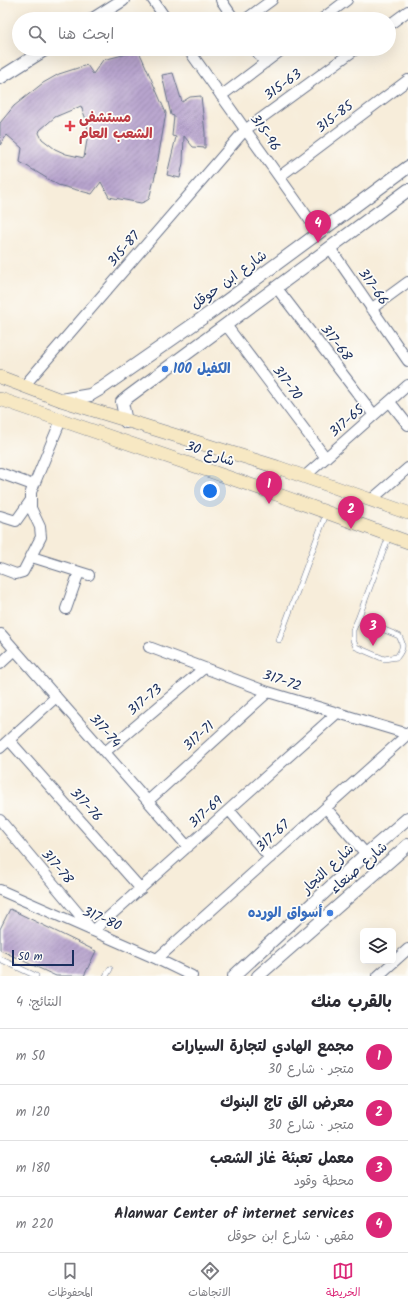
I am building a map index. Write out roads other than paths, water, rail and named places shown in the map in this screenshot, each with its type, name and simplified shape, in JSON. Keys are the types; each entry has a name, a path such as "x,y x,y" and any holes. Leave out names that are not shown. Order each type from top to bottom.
{"main road":[{"name":"شارع 30","path":"2,378 126,422 277,467 408,513"},
{"name":"شارع 30","path":"0,399 268,491 408,542"},
{"path":"268,491 277,467"}],"street":[{"path":"104,12 123,0"},
{"path":"153,0 161,12"},
{"path":"221,0 229,12"},
{"path":"256,12 272,0"},
{"path":"331,12 347,0"},
{"path":"396,20 408,11"},
{"path":"0,78 35,56"},
{"name":"315-96","path":"193,56 318,233"},
{"path":"260,56 265,63"},
{"path":"221,96 274,56"},
{"name":"315-63","path":"245,130 346,56"},
{"name":"315-85","path":"279,177 408,80"},
{"name":"315-87","path":"24,386 245,130"},
{"name":"شارع ابن حوقل","path":"61,400 90,395 102,388 214,310 408,167"},
{"path":"126,422 122,402 128,397 408,190"},
{"name":"317-66","path":"330,248 408,361"},
{"path":"371,309 408,282"},
{"name":"317-68","path":"276,287 374,416"},
{"name":"317-70","path":"226,325 326,458"},
{"name":"317-65","path":"304,477 408,385"},
{"path":"390,402 408,426"},
{"path":"0,568 11,573 19,574 32,557 40,542 42,532 33,515 31,500 33,485 61,420"},
{"path":"371,500 408,468"},
{"path":"0,473 33,485"},
{"path":"0,516 14,521 18,520 31,500"},
{"path":"32,557 89,575"},
{"path":"66,609 79,572"},
{"name":"317-74","path":"1,634 188,847"},
{"name":"317-72","path":"149,647 203,669 268,692 336,714 408,734"},
{"path":"0,664 15,650"},
{"name":"317-73","path":"105,752 203,669"},
{"name":"317-71","path":"148,801 268,692"},
{"path":"0,748 56,697"},
{"name":"317-69","path":"94,931 336,714"},
{"name":"317-67","path":"157,959 408,734"},
{"name":"317-76","path":"9,740 141,888"},
{"path":"326,808 366,854"},
{"path":"229,810 270,858"},
{"name":"شارع التجار","path":"234,976 366,854 408,818"},
{"name":"317-78","path":"0,820 94,931"},
{"name":"شارع صنعاء","path":"258,976 408,845"},
{"name":"317-80","path":"0,890 157,959 192,976"},
{"path":"378,976 408,949"}],"lane":[{"path":"279,640 326,513"},
{"path":"358,619 399,636 403,643 402,651 397,657 384,659 356,646 353,640 353,630 390,536"},
{"path":"0,959 36,976"},
{"path":"106,976 110,969"}],"place":[{"name":"مستشفى الشعب العام","path":"70,126"},
{"name":"Alanwar Center of internet services","path":"318,243"},
{"name":"الكفيل 100","path":"165,369"},
{"name":"مجمع الهادي لتجارة السيارات","path":"269,504"},
{"name":"معرض الق تاج البنوك","path":"351,529"},
{"name":"معمل تعبئة غاز الشعب","path":"373,646"},
{"name":"أسواق الورده","path":"330,913"}]}
